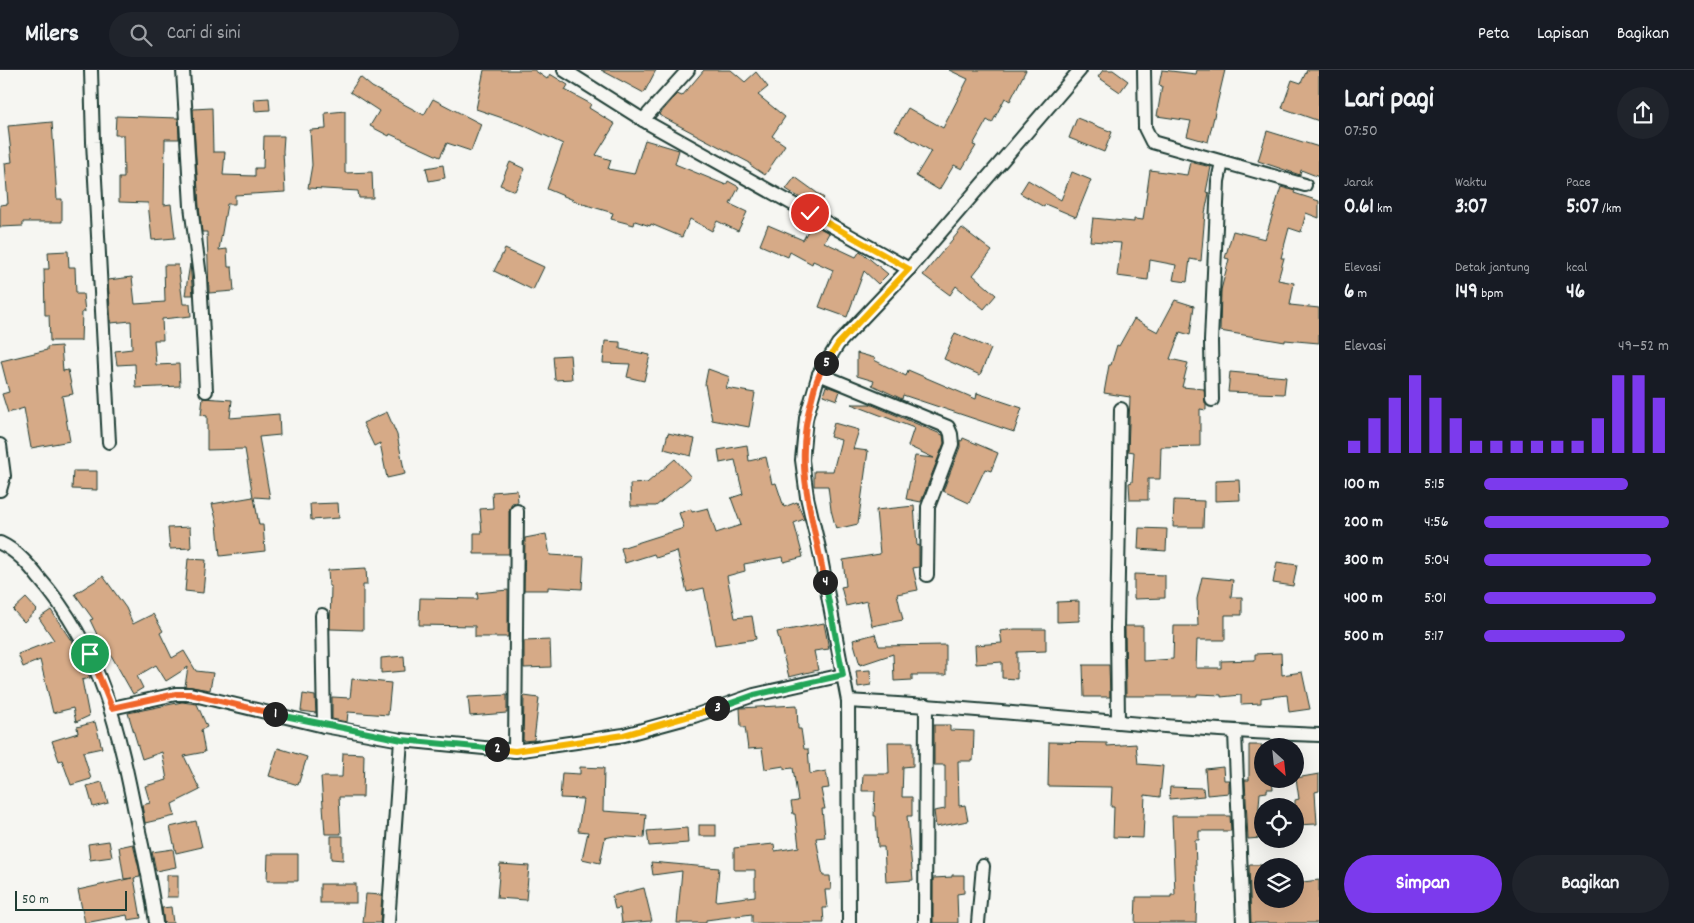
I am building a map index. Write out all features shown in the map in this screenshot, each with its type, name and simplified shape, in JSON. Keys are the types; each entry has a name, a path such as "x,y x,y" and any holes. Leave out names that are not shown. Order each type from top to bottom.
{"street":[{"path":"91,70 109,442"},
{"path":"182,70 191,206 200,277 206,391"},
{"path":"564,70 643,120 909,269"},
{"path":"643,120 688,70"},
{"path":"849,923 848,701 807,497 802,460 806,418 818,374 838,344 909,269 1080,70"},
{"path":"1144,70 1145,128 1152,142 1306,185"},
{"path":"1212,400 1211,341 1218,181 1222,162"},
{"path":"818,374 948,427 952,444 928,507 927,574"},
{"path":"1118,721 1117,628 1121,409"},
{"path":"0,446 4,476 0,490"},
{"path":"515,751 517,511"},
{"path":"0,542 24,559 60,602 90,654 112,708 128,774 156,923"},
{"path":"322,615 324,726"},
{"path":"112,708 176,694 190,694 324,726 402,740 515,751 624,735 694,716 754,695 843,675"},
{"path":"848,701 926,705 1235,733 1319,736"},
{"path":"925,923 926,705"},
{"path":"1235,733 1243,923"},
{"path":"388,923 402,740"},
{"path":"978,923 984,866"}],"building":[{"path":"484,70 534,70 547,79 550,74 568,85 565,90 591,104 589,108 615,124 596,155 611,160 608,169 634,174 645,140 679,150 675,164 726,185 728,181 739,187 730,204 747,212 738,231 717,221 712,231 690,219 682,237 651,224 650,226 635,221 634,225 611,219 613,213 583,204 547,189 563,144 523,125 476,109"},
{"path":"601,70 656,70 644,93"},
{"path":"704,70 731,70 745,82 756,72 768,87 758,95 785,117 772,136 785,145 765,175 750,165 750,163 659,115 677,94 682,96"},
{"path":"949,70 1026,70 1010,101 1005,98 992,123 987,120 973,145 976,146 962,169 954,165 939,190 916,176 931,151 895,130 908,108 943,128 968,79"},
{"path":"1103,70 1113,70 1128,81 1120,92 1098,77"},
{"path":"1162,70 1196,74 1197,70 1225,70 1208,142 1187,136 1191,121 1157,116 1162,86 1159,85"},
{"path":"1307,70 1319,70 1319,121 1282,108 1292,80 1301,83"},
{"path":"360,77 372,87 424,115 433,99 481,124 471,151 447,143 440,157 370,126 379,111 350,92"},
{"path":"269,98 270,110 255,111 254,99"},
{"path":"212,108 213,152 225,152 223,175 255,176 255,168 263,168 264,136 284,136 285,192 235,195 235,204 227,204 219,250 227,249 228,267 232,267 234,291 209,293 207,232 202,232 199,207 193,109"},
{"path":"345,111 345,173 372,172 373,198 359,198 358,191 308,188 312,165 310,130 326,129 325,113"},
{"path":"116,116 178,118 179,139 165,139 164,205 171,204 175,238 152,240 148,203 119,202 119,178 124,178 123,135 115,135"},
{"path":"1077,118 1112,132 1104,152 1069,138"},
{"path":"52,122 57,199 62,199 62,222 23,222 23,226 0,227 0,205 8,204 5,163 12,162 8,126"},
{"path":"1267,131 1319,147 1319,177 1301,170 1300,175 1258,161"},
{"path":"510,162 525,169 515,191 500,185"},
{"path":"1190,162 1211,167 1206,192 1209,193 1205,213 1201,261 1190,259 1187,282 1173,280 1176,265 1150,260 1148,280 1117,276 1121,243 1090,241 1093,218 1134,222 1134,219 1143,220 1150,170 1187,175"},
{"path":"443,165 445,178 429,181 426,168"},
{"path":"1072,172 1091,180 1076,217 1045,204 1044,207 1020,193 1028,180 1061,200"},
{"path":"795,177 824,198 816,208 786,189"},
{"path":"1281,187 1319,201 1319,218 1306,213 1301,232 1289,228 1281,258 1284,258 1278,280 1294,283 1290,305 1319,308 1319,343 1285,340 1285,342 1220,331 1221,290 1229,259 1225,258 1233,231 1265,239"},
{"path":"768,225 803,240 810,227 812,228 814,225 829,233 824,242 856,257 860,251 888,274 878,284 864,271 847,317 819,307 833,270 813,261 812,264 790,252 788,257 760,245"},
{"path":"962,228 992,251 973,275 996,295 984,309 956,286 950,295 923,275"},
{"path":"505,249 544,267 533,290 494,271"},
{"path":"68,251 69,267 75,267 76,294 83,294 85,312 82,312 81,341 50,341 49,315 45,315 44,269 49,269 48,252"},
{"path":"190,264 193,295 185,295"},
{"path":"164,265 178,265 183,304 190,304 191,316 162,319 163,340 154,340 156,365 179,364 180,386 136,388 135,364 117,365 115,351 132,349 131,321 111,323 108,280 132,277 135,304 165,302"},
{"path":"1175,300 1194,306 1190,335 1180,332 1170,359 1188,363 1182,387 1204,389 1206,410 1200,409 1200,446 1161,447 1160,479 1148,479 1148,500 1130,500 1129,483 1132,482 1134,452 1128,451 1130,397 1104,393 1109,365 1111,365 1117,345 1119,346 1134,319 1158,332"},
{"path":"955,333 991,349 980,375 944,359"},
{"path":"605,341 620,342 620,349 650,355 644,381 627,377 630,364 603,363"},
{"path":"61,346 63,371 68,370 73,394 62,396 70,441 31,448 24,408 8,413 2,394 9,392 1,361 47,350 47,347"},
{"path":"857,353 875,358 874,360 906,376 908,370 976,399 977,393 1022,408 1014,432 903,395 902,399 872,385 874,381 857,376"},
{"path":"570,355 572,379 555,380 553,356"},
{"path":"708,369 730,377 726,388 755,393 749,427 712,420 705,384"},
{"path":"1230,372 1286,377 1284,394 1228,392"},
{"path":"826,386 840,391 837,400 823,395"},
{"path":"203,398 232,400 230,418 279,414 280,435 259,437 270,498 254,497 259,525 263,525 265,551 220,556 217,523 212,504 253,497 245,449 207,450 207,416 201,415"},
{"path":"851,404 870,404 943,435 944,443 921,502 906,499 915,456 934,458 908,446 914,428"},
{"path":"387,412 397,435 405,474 387,478 380,443 374,446 363,423"},
{"path":"834,423 859,430 853,449 868,451 858,524 836,529 828,486 814,486 814,471 833,471 841,440 830,437"},
{"path":"668,433 695,439 691,456 664,449"},
{"path":"963,438 998,453 991,471 985,469 969,503 943,491 960,447 960,440 962,441"},
{"path":"747,445 749,461 766,457 772,484 776,483 784,507 797,502 804,519 794,523 803,557 784,562 783,557 744,564 745,571 727,576 735,618 752,616 756,639 715,645 704,588 687,592 677,551 656,558 654,554 625,563 621,548 684,528 679,513 691,509 692,512 708,508 716,533 741,525 731,498 743,494 735,460 720,463 718,450"},
{"path":"675,459 691,477 656,506 631,506 630,484 647,483"},
{"path":"73,471 97,471 97,490 72,489"},
{"path":"1239,480 1240,500 1215,501 1215,481"},
{"path":"517,490 518,502 512,503 509,511 509,554 474,554 474,533 482,533 480,509 493,508 492,492"},
{"path":"1174,500 1204,501 1203,527 1173,527"},
{"path":"338,503 339,518 311,520 310,504"},
{"path":"914,506 917,546 919,545 919,567 913,568 918,590 897,594 903,620 872,626 867,601 846,606 841,587 846,586 843,560 880,554 876,510"},
{"path":"190,527 191,548 170,549 168,528"},
{"path":"1139,528 1167,529 1166,551 1138,549"},
{"path":"546,534 550,555 584,557 582,589 548,587 548,590 524,590 525,538"},
{"path":"188,559 206,560 203,593 185,591"},
{"path":"1277,562 1297,565 1293,586 1273,583"},
{"path":"366,568 367,585 363,585 363,630 330,629 331,586 329,586 328,570"},
{"path":"1134,574 1165,575 1165,598 1134,599"},
{"path":"103,576 126,608 133,624 153,614 163,631 160,633 172,658 184,651 196,671 213,673 210,690 185,686 188,667 166,681 156,665 137,676 143,688 133,694 111,655 101,661 95,649 102,645 90,620 93,619 75,594"},
{"path":"1202,577 1233,580 1231,597 1242,597 1242,615 1225,615 1225,640 1197,640 1196,668 1221,668 1221,661 1255,660 1255,654 1281,653 1282,675 1302,672 1310,709 1289,712 1287,695 1261,698 1261,703 1241,704 1241,695 1221,697 1221,695 1197,694 1197,696 1126,696 1125,626 1143,626 1143,661 1173,659 1174,626 1198,626 1197,599"},
{"path":"508,590 508,637 475,637 475,626 419,625 420,598 478,599 477,593"},
{"path":"26,598 37,610 24,622 13,610"},
{"path":"1079,601 1079,621 1057,622 1057,602"},
{"path":"51,610 71,638 90,678 82,680 89,716 76,722 73,708 53,713 40,660 23,667 18,654 54,640 39,618"},
{"path":"824,623 829,649 814,651 818,670 789,677 777,632"},
{"path":"1046,629 1046,651 1017,652 1017,679 1002,678 1002,662 976,664 975,645 1002,643 1000,631"},
{"path":"875,634 879,646 946,645 946,675 912,675 912,680 894,681 893,654 860,665 853,640"},
{"path":"550,640 551,667 524,668 524,641"},
{"path":"404,656 405,671 381,673 381,658"},
{"path":"1083,665 1109,665 1110,697 1084,697"},
{"path":"870,670 871,685 858,687 856,671"},
{"path":"352,679 391,683 388,715 348,712 347,722 332,719 332,697 350,698"},
{"path":"303,694 315,696 316,713 301,711"},
{"path":"507,695 507,713 470,716 468,697"},
{"path":"524,696 539,698 534,740 523,741"},
{"path":"182,702 197,704 207,727 201,730 205,752 184,756 200,790 172,804 175,816 145,823 142,805 150,803 145,786 167,780 162,752 142,759 128,713"},
{"path":"797,705 798,729 801,729 804,749 808,749 810,774 826,771 829,788 821,789 825,809 822,809 825,837 816,838 823,876 830,876 831,890 825,890 827,908 823,908 824,923 752,923 752,914 706,920 706,923 677,923 682,871 653,875 651,862 719,868 716,901 755,896 755,870 734,870 734,848 774,844 775,851 799,847 795,814 793,814 791,802 798,801 793,768 784,769 784,766 765,769 762,748 748,749 745,727 741,727 740,708"},
{"path":"95,722 102,748 83,752 91,779 71,785 62,760 59,761 52,741 78,733 77,727"},
{"path":"934,725 950,725 950,730 974,731 973,761 958,761 959,806 965,805 968,821 936,827 934,811 945,809 945,765 934,765"},
{"path":"888,742 913,742 913,766 903,767 902,797 912,797 912,816 907,816 913,880 886,882 884,847 878,847 876,816 874,816 875,791 862,791 863,774 889,774"},
{"path":"1049,742 1107,743 1107,746 1136,744 1138,764 1163,766 1160,797 1145,795 1143,838 1113,837 1114,807 1111,807 1112,787 1048,786"},
{"path":"1249,745 1254,745 1254,788 1273,789 1267,789 1267,792 1260,793 1260,798 1254,798 1254,839 1248,839 1245,780 1249,780"},
{"path":"278,748 307,757 298,785 269,776"},
{"path":"343,753 364,754 363,797 339,797 341,834 325,834 321,777 342,777"},
{"path":"580,767 604,768 603,811 646,814 644,838 614,836 605,838 600,863 582,859 588,832 578,831 583,799 560,798 562,773 580,774"},
{"path":"1223,767 1224,780 1229,780 1229,793 1207,795 1205,769"},
{"path":"1319,774 1319,791 1315,792 1317,824 1304,825 1304,798 1299,798 1297,788 1304,788 1304,777"},
{"path":"102,782 108,803 93,807 87,786"},
{"path":"1170,787 1203,788 1204,796 1169,799"},
{"path":"1172,816 1230,816 1231,831 1199,831 1199,840 1195,840 1196,923 1135,923 1136,897 1171,897 1171,895 1175,895"},
{"path":"196,821 202,847 176,853 170,827"},
{"path":"699,825 716,825 716,836 699,836"},
{"path":"687,828 688,843 649,846 647,831"},
{"path":"331,836 343,836 343,860 331,859"},
{"path":"109,841 112,857 90,860 88,844"},
{"path":"133,844 140,873 140,877 134,878 141,918 128,920 127,915 85,923 78,890 132,878 124,879 119,847"},
{"path":"173,849 176,867 156,871 152,852"},
{"path":"268,854 298,854 298,881 267,881"},
{"path":"500,864 529,866 526,900 497,898"},
{"path":"1249,865 1254,865 1254,908 1304,908 1304,882 1319,880 1319,923 1251,923"},
{"path":"167,875 178,875 178,897 167,897"},
{"path":"952,875 964,875 964,893 957,894 958,923 933,923 933,878 952,877"},
{"path":"320,884 356,884 356,903 320,903"},
{"path":"644,888 652,921 622,923 620,908 615,909 612,896"},
{"path":"366,894 382,895 380,923 363,923"},
{"path":"171,907 173,923 164,923 162,908"}],"route":[{"path":"90,654 112,708 176,694 190,694 324,726 402,740 515,751 624,735 694,716 754,695 843,675 819,548 807,497 802,460 806,418 818,374 838,344 909,269 810,213"}]}
